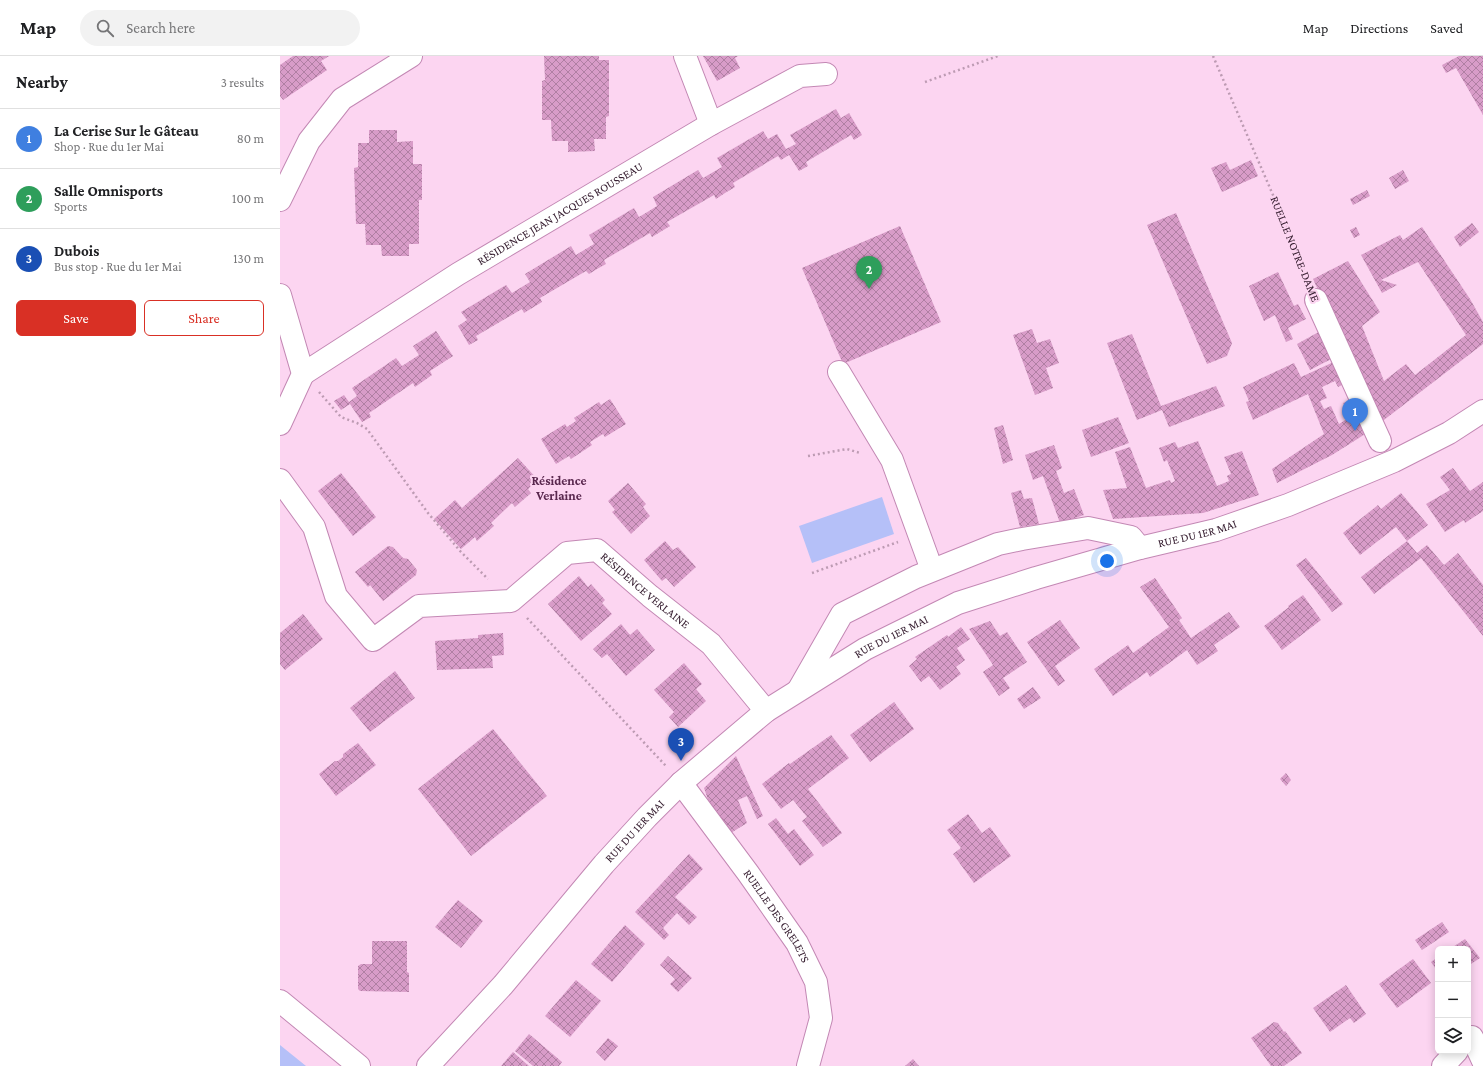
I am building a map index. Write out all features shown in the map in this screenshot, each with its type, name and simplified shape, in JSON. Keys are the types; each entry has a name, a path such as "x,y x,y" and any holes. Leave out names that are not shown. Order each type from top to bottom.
{"street":[{"path":"280,200 308,141 342,99 411,56"},
{"path":"685,56 711,124"},
{"name":"RÉSIDENCE JEAN JACQUES ROUSSEAU","path":"303,374 458,274 711,124 800,76 826,74"},
{"path":"280,295 303,374 280,424"},
{"name":"RUELLE NOTRE-DAME","path":"1316,300 1380,441"},
{"path":"838,372 892,460 932,570"},
{"name":"RUE DU 1ER MAI","path":"428,1066 503,985 604,864 681,783 766,711 865,649 958,603 1036,578 1140,548 1216,530 1295,502 1394,461 1449,433 1483,411"},
{"name":"RÉSIDENCE VERLAINE","path":"280,480 314,527 336,596 373,640 419,606 511,601 567,553 597,550 650,596 711,644 766,711"},
{"path":"798,691 842,614 932,570 998,544 1088,528 1131,537 1140,548"},
{"name":"RUELLE DES GRELETS","path":"681,783 748,873 797,943 816,982 821,1018 808,1066"},
{"path":"280,1001 359,1066"},
{"path":"1471,1041 1483,1060"},
{"path":"1443,1066 1455,1054"}],"path":[{"path":"925,82 998,56"},
{"name":"RUELLE NOTRE-DAME","path":"1213,56 1295,246 1316,300"},
{"path":"808,456 847,449 865,455"},
{"path":"812,573 901,541"}],"shaded area":[{"path":"882,497 894,534 812,563 799,526"},
{"path":"280,1045 306,1066 280,1066"}],"building":[{"path":"293,56 329,56 321,61 327,70 283,100 280,96 280,65"},
{"path":"544,56 599,56 599,60 609,60 609,116 606,117 606,139 594,139 595,151 568,152 568,141 552,141 551,120 542,120 542,81 545,80"},
{"path":"703,56 738,56 735,58 740,68 717,81"},
{"path":"1459,56 1483,56 1483,115 1456,68 1446,73 1442,65"},
{"path":"836,109 841,118 849,113 862,135 854,140 851,135 806,162 808,166 799,171 789,155 781,160 778,156 733,183 735,187 716,199 714,195 667,222 670,226 652,237 650,233 604,260 606,264 589,274 586,271 540,298 542,302 524,313 522,309 476,336 478,340 469,345 458,326 467,320 461,312 506,285 512,293 530,282 525,274 571,246 576,255 594,244 589,235 634,208 639,217 657,206 653,197 698,170 703,178 722,167 717,158 763,131 768,139 777,134 786,149 796,144 790,135"},
{"path":"369,130 397,130 397,142 413,141 413,164 422,164 422,200 419,200 419,244 409,244 409,256 382,256 381,245 366,245 365,224 356,224 354,168 358,167 358,143 369,143"},
{"path":"1251,160 1258,176 1222,192 1211,168 1226,162 1230,170"},
{"path":"1403,170 1409,181 1395,189 1389,178"},
{"path":"1367,190 1370,196 1353,205 1350,199"},
{"path":"1176,213 1232,343 1227,356 1207,364 1147,225"},
{"path":"1472,223 1479,232 1460,247 1454,237"},
{"path":"900,226 941,322 843,364 802,268"},
{"path":"1356,227 1360,235 1354,238 1350,230"},
{"path":"1422,227 1470,299 1483,322 1483,344 1380,423 1313,279 1348,261 1380,312 1362,326 1384,381 1406,364 1415,375 1466,335 1418,262 1381,280 1397,285 1382,293 1361,255 1400,235 1403,240"},
{"path":"1278,272 1294,306 1298,304 1306,319 1288,328 1293,339 1286,342 1275,315 1264,321 1249,286"},
{"path":"1032,329 1037,343 1050,339 1059,363 1046,368 1053,388 1035,395 1013,335"},
{"path":"1324,329 1337,356 1310,370 1297,344"},
{"path":"436,331 453,356 430,371 432,375 415,387 413,383 369,413 371,417 362,422 350,404 341,410 334,401 344,395 349,402 357,396 352,388 396,358 402,366 419,355 413,346"},
{"path":"1132,334 1161,406 1216,386 1225,406 1169,427 1162,410 1137,420 1107,343"},
{"path":"1338,360 1348,382 1338,387 1335,381 1322,387 1327,398 1320,401 1324,409 1331,406 1339,424 1350,417 1343,403 1355,399 1370,431 1332,455 1277,483 1272,469 1324,434 1308,394 1253,420 1246,402 1249,401 1243,387 1294,363 1301,377"},
{"path":"610,399 626,424 605,437 603,434 590,442 592,445 571,459 569,456 556,464 541,439 565,424 567,427 576,421 574,418 599,402 601,405"},
{"path":"1118,417 1129,443 1091,457 1082,430"},
{"path":"1003,425 1013,460 1003,464 994,428"},
{"path":"1198,441 1217,486 1229,481 1227,476 1231,474 1224,457 1242,451 1259,495 1203,513 1113,519 1103,490 1127,488 1115,452 1130,447 1146,488 1170,480 1171,483 1175,481 1167,460 1164,462 1159,448 1175,442 1178,448"},
{"path":"1054,445 1062,468 1056,471 1064,493 1074,489 1084,515 1060,523 1043,476 1033,480 1025,455"},
{"path":"518,458 538,480 528,489 531,493 515,507 512,503 491,523 494,526 477,541 475,537 461,549 434,519 455,500 462,508"},
{"path":"1453,468 1470,491 1483,482 1483,511 1465,523 1464,520 1445,532 1426,504 1450,490 1440,477"},
{"path":"341,473 376,517 353,536 318,491"},
{"path":"628,483 646,504 643,507 650,516 631,534 612,512 615,510 608,501"},
{"path":"1021,490 1024,499 1032,498 1039,524 1020,527 1011,493"},
{"path":"1401,493 1428,525 1407,541 1396,527 1360,555 1343,533 1378,505 1381,509"},
{"path":"665,541 673,550 678,547 696,567 674,587 666,578 662,581 644,560"},
{"path":"1407,541 1417,553 1427,545 1444,565 1458,553 1483,585 1483,636 1421,558 1374,594 1361,577"},
{"path":"388,546 393,547 403,558 408,559 417,570 416,575 383,601 370,585 368,587 355,572"},
{"path":"1306,558 1343,604 1332,612 1296,565"},
{"path":"579,576 588,587 591,584 605,600 602,603 612,614 581,641 548,604"},
{"path":"1155,578 1182,618 1179,620 1191,638 1229,612 1240,627 1214,645 1218,651 1197,665 1187,650 1150,677 1147,672 1113,696 1094,669 1128,645 1133,653 1169,627 1140,587"},
{"path":"1303,595 1321,620 1282,650 1264,626"},
{"path":"303,614 323,639 285,670 280,664 280,633"},
{"path":"1060,620 1080,648 1055,666 1065,681 1058,686 1027,642"},
{"path":"990,621 1000,636 1007,632 1027,662 1003,678 1010,688 999,696 983,672 993,665 969,629"},
{"path":"621,624 630,635 637,629 655,650 626,676 607,654 602,658 593,649"},
{"path":"961,627 970,639 957,648 965,660 956,667 961,674 940,690 929,676 921,682 909,666 917,659 915,657 947,635 948,637"},
{"path":"503,633 504,655 492,656 493,668 437,670 435,641 478,638 478,635"},
{"path":"684,663 702,684 696,689 706,701 678,727 669,717 674,712 654,690"},
{"path":"395,671 415,698 370,732 350,708"},
{"path":"1033,687 1041,698 1024,709 1017,699"},
{"path":"894,702 914,729 870,762 850,735"},
{"path":"493,729 547,796 471,856 418,789"},
{"path":"831,735 849,758 808,789 842,833 823,847 802,821 807,817 793,800 781,809 762,784 789,763 790,764"},
{"path":"358,743 376,765 336,796 319,774 335,761 338,761 343,757 343,754"},
{"path":"736,756 763,816 757,819 747,796 738,800 747,823 726,836 714,817 704,788"},
{"path":"1286,773 1291,780 1286,786 1280,779"},
{"path":"968,814 982,833 990,827 1011,856 974,883 953,854 961,848 947,830"},
{"path":"776,818 788,834 794,829 814,855 800,866 768,824"},
{"path":"689,854 703,869 675,897 697,917 689,925 677,913 663,928 669,935 664,940 635,912"},
{"path":"458,900 483,921 461,948 435,927"},
{"path":"1442,922 1449,932 1422,950 1415,940"},
{"path":"625,925 645,944 612,982 591,964"},
{"path":"1465,939 1471,946 1454,946"},
{"path":"372,941 407,941 407,972 409,973 409,992 360,991 358,989 358,966 361,964 372,964"},
{"path":"1471,947 1480,958 1471,964"},
{"path":"668,956 692,978 678,992 670,984 675,979 660,965"},
{"path":"1413,959 1431,983 1397,1008 1379,984"},
{"path":"1435,959 1435,968 1431,962"},
{"path":"576,980 601,1001 570,1037 545,1016"},
{"path":"1346,985 1366,1014 1354,1023 1350,1018 1330,1032 1313,1008"},
{"path":"1274,1022 1278,1023 1302,1053 1284,1066 1271,1066 1251,1038"},
{"path":"529,1034 562,1062 559,1066 533,1066 515,1051"},
{"path":"608,1038 618,1046 605,1061 596,1052"},
{"path":"513,1052 529,1066 501,1066"},
{"path":"913,1059 919,1066 905,1066"}],"place":[{"name":"Salle Omnisports","path":"869,289"},
{"name":"La Cerise Sur le Gâteau","path":"1355,431"},
{"name":"Dubois","path":"681,761"}],"district":[{"name":"Résidence Verlaine","path":"559,488"}]}
